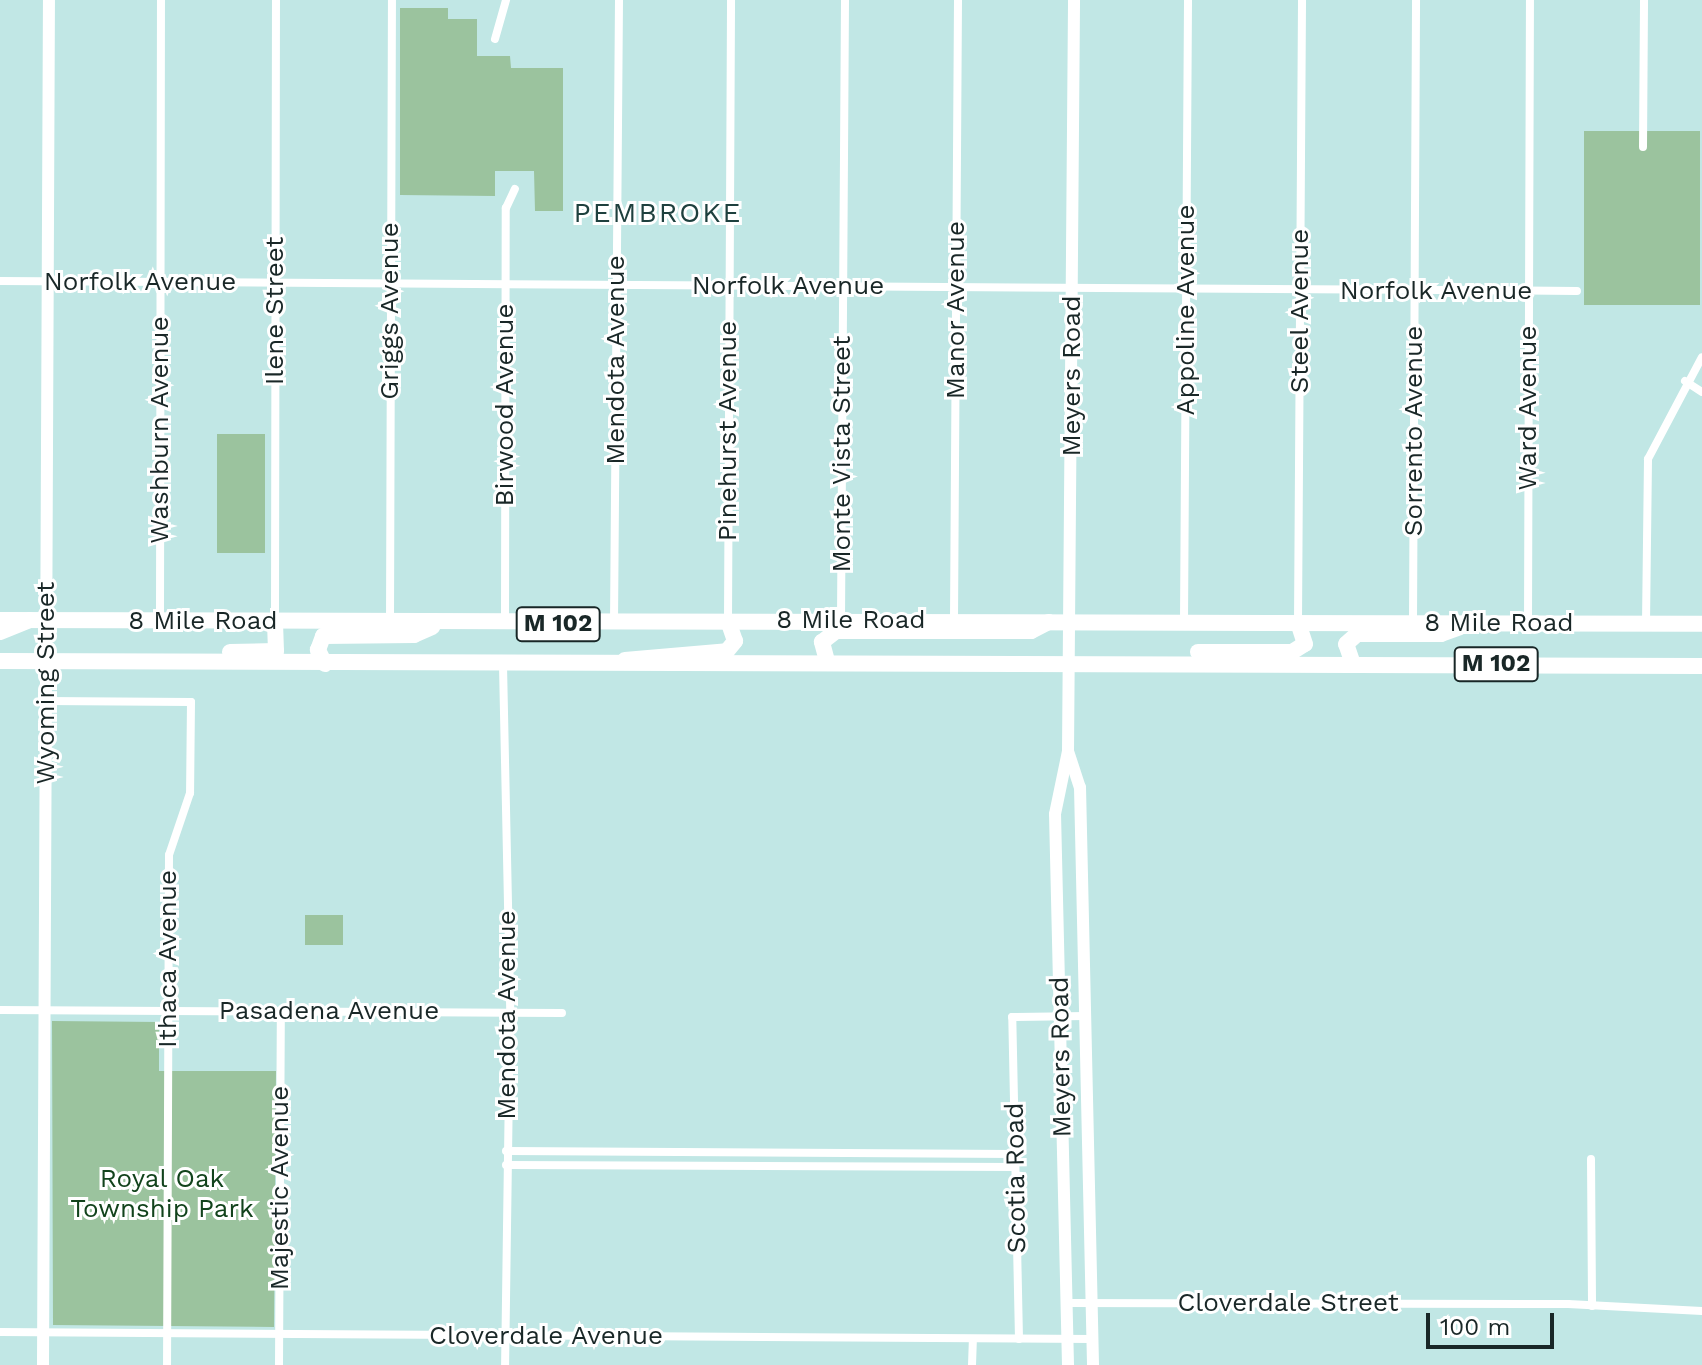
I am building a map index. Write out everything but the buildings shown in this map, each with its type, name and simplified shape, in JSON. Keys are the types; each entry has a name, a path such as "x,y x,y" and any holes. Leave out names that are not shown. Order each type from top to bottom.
{"highway":[{"name":"8 Mile Road","path":"0,620 614,624 954,619 1702,624"},
{"path":"0,632 38,620"},
{"path":"827,661 822,642 836,631 1031,631 1062,620"},
{"path":"609,665 647,654 727,651 735,641 728,621"},
{"path":"113,662 130,651 274,652 281,639 275,622"},
{"path":"1088,662 1103,651 1292,652 1305,644 1298,622"},
{"path":"325,664 318,650 323,636 414,635 441,623"},
{"path":"1353,664 1346,644 1357,634 1441,634 1473,623"},
{"path":"1668,666 1702,657"},
{"name":"M 102","path":"0,661 46,662"},
{"name":"8 Mile Road","path":"46,662 609,665 1070,661 1702,666"}],"street":[{"name":"Wyoming Street","path":"43,1365 46,662 38,620 47,281 49,0"},
{"name":"Washburn Avenue","path":"160,621 161,0"},
{"name":"Ilene Street","path":"275,622 276,0"},
{"name":"Griggs Avenue","path":"390,623 392,0"},
{"path":"495,39 506,0"},
{"name":"Mendota Avenue","path":"614,624 619,0"},
{"name":"Pinehurst Avenue","path":"728,621 731,0"},
{"name":"Monte Vista Street","path":"841,619 845,0"},
{"name":"Manor Avenue","path":"954,619 958,0"},
{"name":"Meyers Road","path":"1068,1365 1055,814 1068,751 1070,661 1062,620 1072,288 1074,0"},
{"name":"Appoline Avenue","path":"1184,621 1188,0"},
{"name":"Steel Avenue","path":"1298,622 1302,0"},
{"name":"Sorrento Avenue","path":"1413,622 1416,0"},
{"name":"Ward Avenue","path":"1528,623 1530,0"},
{"path":"1643,147 1644,0"},
{"name":"Birwood Avenue","path":"505,624 506,208 515,189"},
{"name":"Norfolk Avenue","path":"0,281 1577,291"},
{"path":"1646,624 1648,459 1685,381 1702,357"},
{"path":"1685,381 1702,392"},
{"name":"Mendota Avenue","path":"503,665 510,1013 505,1365"},
{"name":"Ithaca Avenue","path":"46,701 191,702 190,793 169,855 167,1365"},
{"name":"Meyers Road","path":"1068,751 1080,787 1093,1365"},
{"name":"Pasadena Avenue","path":"0,1010 562,1013"},
{"name":"Majestic Avenue","path":"279,1365 281,1011"},
{"path":"1060,1017 1086,1016"},
{"name":"Scotia Road","path":"1019,1339 1012,1017 1060,1017"},
{"path":"506,1151 1015,1154"},
{"path":"610,1152 611,1165"},
{"path":"692,1152 693,1166"},
{"path":"773,1153 774,1166"},
{"path":"927,1154 927,1167"},
{"path":"1591,1159 1592,1306"},
{"path":"506,1165 1015,1167"},
{"name":"Cloverdale Street","path":"1066,1303 1592,1306 1702,1311"},
{"name":"Cloverdale Avenue","path":"0,1332 1092,1339"},
{"path":"972,1365 973,1339"}],"green space":[{"path":"400,8 448,8 448,19 477,19 477,56 510,56 511,68 563,68 563,211 535,211 534,171 495,171 495,196 400,195"},
{"path":"1584,131 1700,131 1700,305 1584,305"},
{"path":"217,434 265,434 265,553 217,553"},
{"path":"305,915 343,915 343,945 305,945"},
{"name":"Royal Oak Township Park","path":"52,1021 159,1022 159,1071 276,1071 274,1327 53,1325"}],"district":[{"name":"PEMBROKE","path":"658,213"}]}
